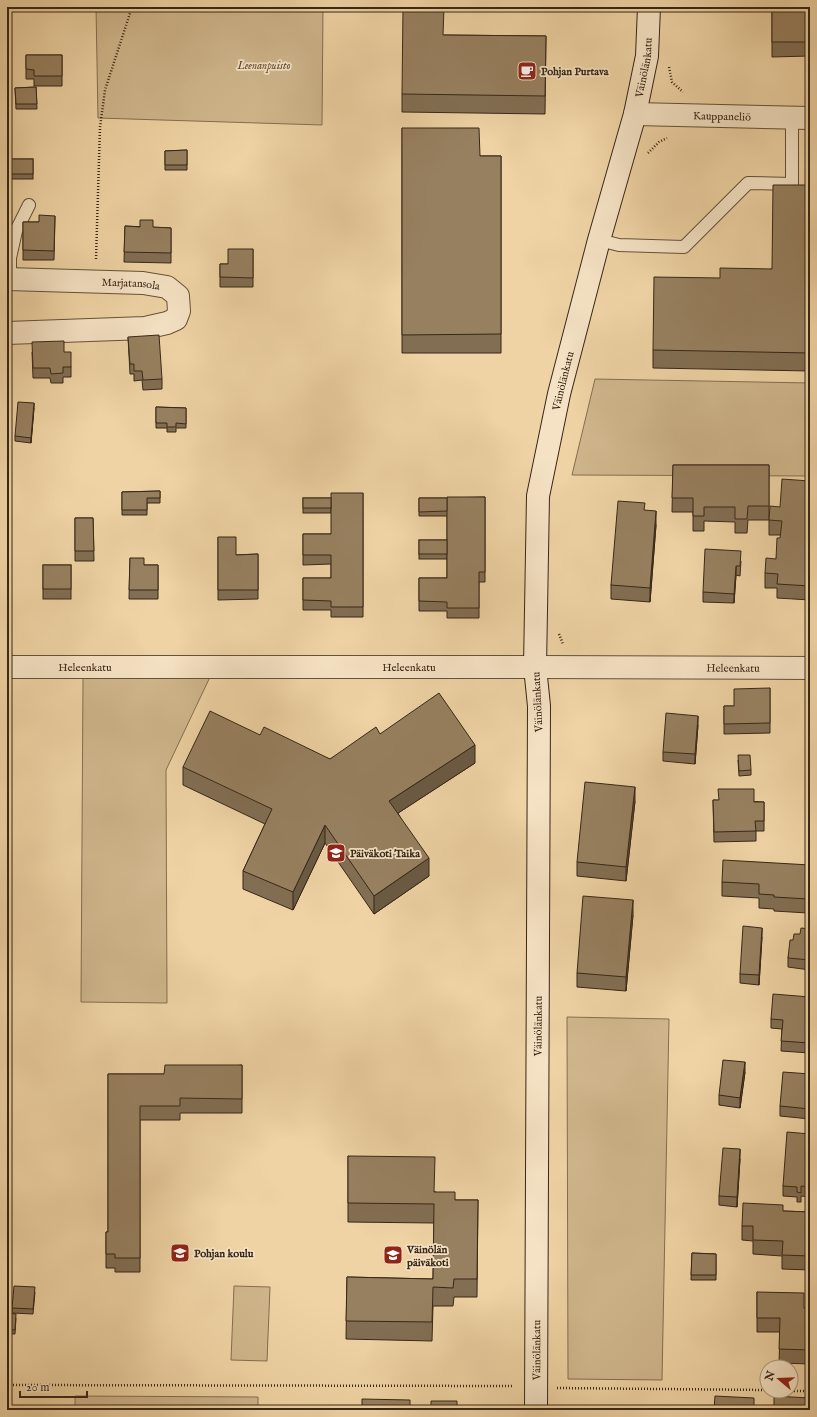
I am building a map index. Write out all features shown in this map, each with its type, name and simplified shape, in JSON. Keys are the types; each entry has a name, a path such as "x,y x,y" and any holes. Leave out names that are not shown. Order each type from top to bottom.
{"street":[{"name":"Väinölänkatu","path":"536,1410 539,706 535,667 538,496 559,394 599,240 635,114 647,56 649,7"},
{"name":"Kauppaneliö","path":"635,114 801,118"},
{"name":"Marjatansola","path":"7,333 145,328 176,320 179,311 178,296 167,287 143,282 9,279"},
{"name":"Heleenkatu","path":"7,668 810,668"}],"lane":[{"path":"599,240 619,244 684,247 748,183 792,184 801,118"},
{"path":"9,279 10,258 16,231 29,205"}],"path":[{"path":"95,281 100,127 105,90 132,7"},
{"path":"644,158 659,142 670,137"},
{"path":"559,628 564,646 570,654 569,667"},
{"path":"7,1385 536,1387 759,1390"},
{"path":"799,1390 810,1391"}],"green space":[{"name":"Leenanpuisto","path":"96,7 323,7 322,125 98,118"},
{"path":"595,379 810,383 810,476 572,475"},
{"path":"210,677 166,770 167,1003 81,1002 83,678"},
{"path":"567,1017 669,1019 662,1380 568,1379"},
{"path":"234,1286 270,1287 267,1361 231,1360"},
{"path":"75,1396 258,1397 258,1410 75,1410"}],"building":[{"path":"403,7 444,7 443,35 546,36 545,96 402,94"},
{"path":"772,7 810,7 810,42 772,42"},
{"path":"26,55 62,55 62,76 34,76 34,70 26,69"},
{"path":"36,87 37,104 16,104 15,88"},
{"path":"402,128 479,128 480,156 501,156 501,334 402,335"},
{"path":"187,150 187,165 165,165 165,151"},
{"path":"11,159 33,159 33,174 11,174"},
{"path":"773,185 810,185 810,353 653,350 654,277 720,278 720,268 772,269"},
{"path":"39,215 55,216 54,251 23,250 23,222 39,222"},
{"path":"140,220 153,220 153,227 171,228 171,253 124,252 125,226 140,227"},
{"path":"228,249 253,249 253,278 220,277 220,264 228,264"},
{"path":"159,335 162,379 143,380 142,371 134,371 134,364 130,364 128,337"},
{"path":"64,341 64,352 71,352 71,367 63,367 63,373 51,374 50,368 33,368 32,342"},
{"path":"18,402 34,403 31,438 15,436"},
{"path":"156,407 186,408 186,424 176,423 176,427 167,427 167,423 156,423"},
{"path":"673,465 769,465 769,506 748,506 747,519 735,519 735,507 704,507 704,516 693,516 693,498 672,498"},
{"path":"782,479 810,481 810,586 777,584 778,574 765,573 766,558 776,559 777,538 780,538 782,521 769,520 770,506 780,507"},
{"path":"160,491 160,498 147,498 147,510 122,510 122,492"},
{"path":"331,493 363,493 363,607 331,607 331,601 303,600 303,578 331,578 331,555 303,555 303,534 331,534"},
{"path":"447,497 485,497 485,572 479,572 479,608 447,608 447,602 419,601 419,578 447,578"},
{"path":"303,498 331,498 331,508 303,508"},
{"path":"419,498 447,498 447,511 419,512"},
{"path":"618,501 645,503 644,510 656,511 650,588 611,585"},
{"path":"75,518 93,518 94,551 75,551"},
{"path":"218,537 236,537 236,555 258,554 258,590 218,590"},
{"path":"419,540 447,540 447,554 419,554"},
{"path":"705,549 741,551 740,566 736,566 734,594 703,592"},
{"path":"130,558 144,558 144,565 158,565 158,590 129,590"},
{"path":"43,565 71,565 71,589 43,589"},
{"path":"770,688 770,723 724,724 724,706 734,706 734,689"},
{"path":"439,693 475,745 389,801 429,858 374,896 325,825 293,892 243,871 272,809 183,767 210,711 260,735 264,727 330,759 376,727 380,734"},
{"path":"666,713 698,716 695,754 663,752"},
{"path":"738,755 750,755 751,770 739,771"},
{"path":"585,782 635,787 626,867 577,862"},
{"path":"718,789 754,789 754,802 764,802 764,821 755,821 756,831 714,832 713,800 719,800"},
{"path":"723,860 810,865 808,899 774,897 774,895 759,894 759,884 722,882"},
{"path":"583,896 633,900 626,977 577,973"},
{"path":"743,926 762,928 759,975 740,974"},
{"path":"801,928 810,929 810,960 788,958 790,940 793,940 794,934 800,934"},
{"path":"773,994 810,997 810,1043 781,1041 783,1020 771,1019"},
{"path":"723,1060 745,1062 740,1098 719,1095"},
{"path":"165,1065 242,1065 242,1099 180,1098 180,1106 140,1106 140,1258 115,1258 115,1254 106,1254 106,1232 108,1232 108,1074 164,1074"},
{"path":"783,1072 810,1074 810,1109 780,1106"},
{"path":"787,1132 810,1134 810,1187 801,1186 801,1193 797,1192 797,1187 783,1186"},
{"path":"723,1148 740,1149 737,1197 719,1196"},
{"path":"348,1156 435,1157 434,1192 455,1192 455,1200 478,1200 477,1279 454,1279 453,1288 433,1287 432,1322 346,1321 347,1277 433,1279 434,1204 348,1203"},
{"path":"743,1203 783,1205 783,1211 810,1212 810,1256 782,1255 783,1241 753,1240 753,1226 742,1226"},
{"path":"692,1253 716,1254 716,1275 691,1275"},
{"path":"14,1286 35,1287 33,1309 12,1308"},
{"path":"757,1292 804,1293 804,1308 810,1309 810,1350 779,1349 780,1318 757,1318"},
{"path":"7,1313 16,1314 15,1330 7,1329"},
{"path":"715,1396 754,1398 754,1408 774,1409 774,1399 810,1398 810,1410 714,1410"},
{"path":"362,1399 410,1400 410,1409 431,1409 431,1401 457,1401 457,1409 470,1410 350,1410 362,1409"}],"place":[{"name":"Pohjan Purtava","path":"527,71"},
{"name":"Päiväkoti Taika","path":"336,853"},
{"name":"Pohjan koulu","path":"180,1253"},
{"name":"Väinölän päiväkoti","path":"393,1255"}]}
